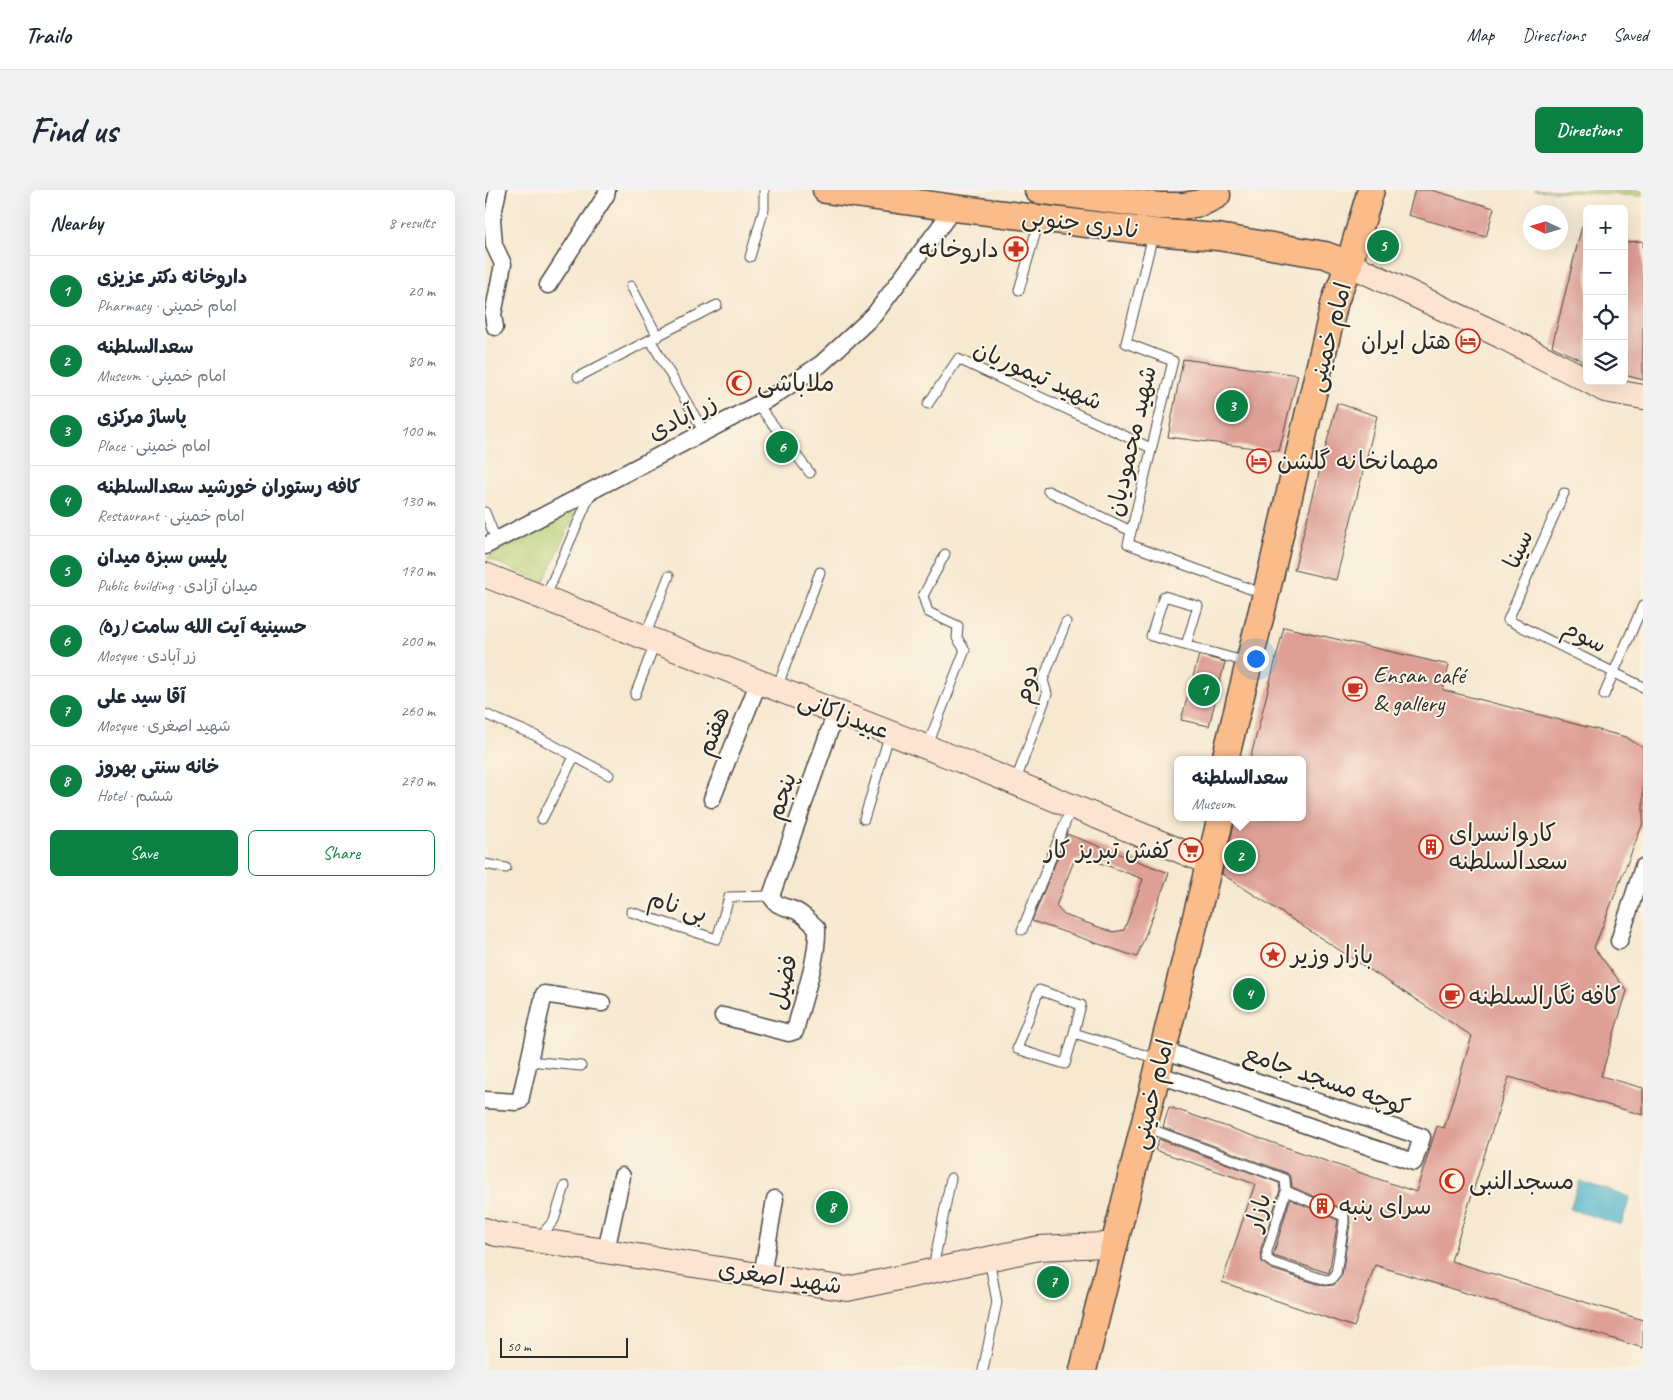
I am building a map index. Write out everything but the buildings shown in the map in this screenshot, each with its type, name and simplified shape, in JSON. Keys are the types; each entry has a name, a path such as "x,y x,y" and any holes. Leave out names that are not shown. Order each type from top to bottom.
{"main road":[{"name":"نادری جنوبی","path":"826,190 954,208 1208,237 1325,254 1349,264"},
{"name":"نادری جنوبی","path":"1038,190 1157,206 1183,206 1211,196"},
{"path":"1349,264 1371,190"},
{"path":"1208,237 1214,220 1211,196"},
{"name":"امام خمینی","path":"1226,756 1335,301 1349,264"},
{"name":"امام خمینی","path":"1237,756 1350,306 1349,264"},
{"name":"امام خمینی","path":"1157,1060 1210,821"},
{"name":"امام خمینی","path":"1073,1370 1104,1245 1157,1060 1220,821"},
{"name":"امام خمینی","path":"1083,1370 1139,1124"}],"street":[{"path":"495,327 493,315 503,264 494,245 492,219 498,190"},
{"path":"548,285 606,195 607,190"},
{"name":"زر آبادی","path":"491,543 758,405 821,364 874,316 954,208"},
{"path":"1349,264 1501,336 1583,378"},
{"path":"1596,385 1605,390 1643,397"},
{"name":"عبیدزاکانی","path":"485,575 890,733 1200,859"},
{"name":"هفتم","path":"712,799 768,685"},
{"name":"پنجم","path":"771,896 836,712"},
{"path":"1619,941 1643,867"},
{"name":"فضیل","path":"723,1016 789,1033 795,1031 814,956 817,928 805,916 795,910 783,908 776,904 771,896"},
{"path":"485,1100 520,1101 543,994 602,1003"},
{"name":"کوچه مسجد جامع","path":"1157,1060 1422,1138 1414,1162 1157,1060"},
{"path":"606,1251 622,1176"},
{"path":"762,1276 775,1198"},
{"name":"شهید اصغری","path":"485,1230 496,1234 847,1289 1039,1248 1104,1245"}],"lane":[{"path":"750,257 764,209 764,190"},
{"path":"1019,290 1040,218"},
{"name":"شهید محمودیان","path":"1153,232 1126,343 1173,361 1128,544 1266,594"},
{"path":"631,286 654,339 704,432"},
{"path":"578,377 717,305"},
{"name":"شهید تیموریان","path":"927,404 958,360 1151,448"},
{"path":"758,405 810,473"},
{"path":"545,598 592,490"},
{"path":"1048,491 1131,531"},
{"name":"سینا","path":"1508,620 1564,493"},
{"path":"485,512 491,543"},
{"path":"927,748 965,650 957,638 958,626 927,612 923,596 945,554"},
{"path":"768,685 820,572"},
{"path":"635,695 669,576"},
{"path":"1186,645 1198,606 1163,596 1151,636 1249,663"},
{"path":"1604,695 1643,605"},
{"name":"سوم","path":"1508,620 1643,688"},
{"name":"دوم","path":"1015,783 1047,694 1043,680 1066,622"},
{"path":"485,714 534,734 609,775"},
{"path":"864,819 890,733"},
{"path":"542,819 574,757"},
{"path":"1022,930 1072,806"},
{"path":"485,864 506,868"},
{"name":"بی نام","path":"631,912 717,939 729,897 771,896"},
{"path":"1039,990 1081,1005 1074,1033 1065,1064 1017,1049 1039,990"},
{"path":"1074,1033 1157,1060"},
{"path":"529,1061 581,1066"},
{"name":"بازار","path":"1139,1124 1160,1134 1285,1179 1286,1190 1267,1252 1267,1259 1273,1263 1326,1280 1331,1279 1336,1274 1344,1216 1286,1190"},
{"path":"932,1271 951,1178"},
{"path":"538,1240 554,1220 565,1186"},
{"path":"983,1370 997,1302 989,1259"}],"green space":[{"path":"1534,190 1643,190 1643,196"},
{"path":"578,507 544,582 487,558"}],"water":[{"path":"1579,1181 1630,1197 1621,1225 1570,1209"}],"place":[{"name":"پلیس سبزه میدان","path":"1383,246"},
{"name":"داروخانه","path":"1016,249"},
{"name":"هتل ایران","path":"1468,341"},
{"name":"ملاباشی","path":"739,383"},
{"name":"پاساژ مرکزی","path":"1232,406"},
{"name":"حسینیه آیت الله سامت (ره)","path":"782,447"},
{"name":"مهمانخانه گلشن","path":"1259,461"},
{"name":"Ensan café & gallery","path":"1355,689"},
{"name":"داروخانه دکتر عزیزی","path":"1204,690"},
{"name":"کاروانسرای سعدالسلطنه","path":"1431,847"},
{"name":"کفش تبریز کار","path":"1191,850"},
{"name":"سعدالسلطنه","path":"1240,856"},
{"name":"بازار وزیر","path":"1273,955"},
{"name":"کافه رستوران خورشید سعدالسلطنه","path":"1249,994"},
{"name":"کافه نگارالسلطنه","path":"1452,996"},
{"name":"مسجدالنبی","path":"1452,1181"},
{"name":"سرای پنبه","path":"1322,1206"},
{"name":"خانه سنتی بهروز","path":"832,1207"},
{"name":"آقا سید علی","path":"1053,1282"}]}
